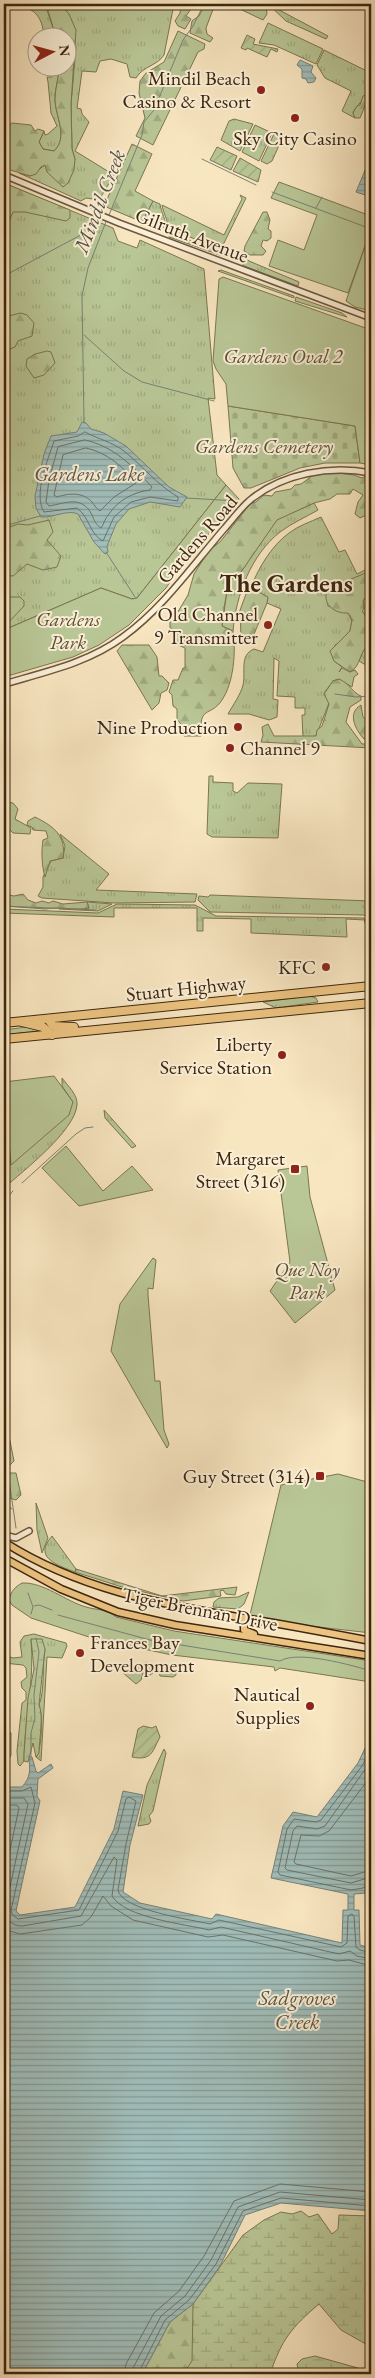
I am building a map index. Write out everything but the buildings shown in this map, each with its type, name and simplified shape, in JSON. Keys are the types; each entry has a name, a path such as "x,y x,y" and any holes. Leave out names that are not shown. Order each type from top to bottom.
{"highway":[{"name":"Stuart Highway","path":"4,1023 371,986"},
{"path":"322,991 323,1009"},
{"name":"Stuart Highway","path":"4,1039 371,1003"},
{"path":"187,1005 189,1020"},
{"path":"48,1018 51,1025 62,1028 91,1026 116,1028"},
{"path":"20,1021 28,1025 43,1027 52,1035"}],"main road":[{"name":"Tiger Brennan Drive","path":"4,1542 23,1554 72,1576 125,1595 178,1607 371,1641"},
{"name":"Tiger Brennan Drive","path":"4,1558 61,1589 118,1612 175,1625 371,1656"},
{"path":"244,1618 244,1630 249,1633 321,1644 328,1648"}],"street":[{"name":"Gilruth Avenue","path":"4,176 119,224 371,318"},
{"name":"Gardens Road","path":"4,684 74,664 99,653 123,637 158,607 249,501 271,487 304,475 333,470 371,473"},
{"path":"4,1535 16,1538 29,1532"}],"green space":[{"path":"21,4 45,4 53,28 42,28 35,13 20,7"},
{"path":"46,4 60,4 69,14 75,28 53,28"},
{"path":"60,4 174,4 164,55 158,62 142,71 136,78 130,77 127,64 111,59 100,61 96,72 82,71 77,108 81,109 82,114 89,122 75,151 114,175 99,200 86,198 81,201 19,173 30,176 45,165 60,181 75,159 72,149 71,104 73,78 78,78 78,28 69,28"},
{"path":"181,4 191,4 193,6 186,16 191,19 185,29 178,26 175,21 180,13"},
{"path":"205,4 215,4 206,28 207,34 213,38 210,42 190,33 192,21 199,16"},
{"path":"237,4 262,4 266,6 267,14 263,20 242,10"},
{"path":"268,4 328,36 326,39 286,21"},
{"path":"268,23 323,49 316,64 274,45 259,43"},
{"path":"178,31 205,44 204,49 198,52 153,145 136,136 145,118 139,93 140,81 146,73 164,62"},
{"path":"247,35 255,39 253,44 278,49 277,52 271,49 267,57 247,48 246,50 241,48"},
{"path":"324,50 371,73 368,81 371,89 370,94 366,95 353,112 355,118 342,111 351,91 325,78 317,65"},
{"path":"47,78 58,78 55,99 61,133 58,145 54,151 43,149 39,142 44,131 45,135 48,134 57,126 51,113"},
{"path":"58,78 73,78 72,149 75,159 74,170 68,183 63,187 47,172 45,165 36,174 30,176 4,168 4,128 12,123 31,125 35,131 38,129 44,131 39,142 43,149 54,151 58,145 61,133 55,95"},
{"path":"371,90 371,103 365,106 360,118 355,118 353,113 357,106 360,105 363,96 370,94"},
{"path":"234,119 253,124 240,151 221,140 229,121"},
{"path":"255,125 272,133 259,161 242,152"},
{"path":"274,134 280,136 281,141 272,161 267,164 261,161"},
{"path":"132,144 152,154 135,191 153,201 142,222 104,206"},
{"path":"217,147 237,156 231,170 210,160"},
{"path":"240,158 261,170 258,182 233,171"},
{"path":"279,182 371,216 371,311 355,307 346,301 369,235 348,293 269,266 278,240 304,250 317,215 271,198"},
{"path":"4,183 113,228 118,241 137,248 140,240 204,269 215,399 208,398 217,475 226,485 137,598 132,599 101,588 4,630"},
{"path":"4,183 70,210 70,218 66,221 25,212 13,212 6,229 7,237 4,248"},
{"path":"240,195 246,198 223,245 205,243 167,228 162,205 224,235 242,199"},
{"path":"153,201 160,204 165,228 155,223 141,225"},
{"path":"263,212 267,212 270,220 268,229 271,231 271,238 267,241 263,240 261,246 266,251 263,255 250,255 244,251 245,246"},
{"path":"171,233 204,246 229,248 225,254 220,255 169,237"},
{"path":"242,255 249,261 299,282 298,286 244,266 240,261"},
{"path":"221,270 294,296 294,298 218,271"},
{"name":"Gardens Oval 2","path":"223,277 371,330 371,465 360,463 355,426 228,406 226,384 213,361 219,279"},
{"path":"296,297 342,313 347,317 295,301"},
{"path":"21,313 27,315 34,323 32,336 18,341 15,347 10,349 4,343 4,317"},
{"path":"51,352 55,363 44,375 34,378 26,366 27,359 35,354"},
{"name":"Gardens Cemetery","path":"228,406 355,426 360,463 325,463 300,468 251,488 244,488 233,468"},
{"path":"331,472 362,478 371,473 371,504 368,508 371,513 360,518 355,514 358,502 363,495 353,489 350,494 337,494 330,499 314,503 277,520 239,575 232,579 228,585 222,626 233,631 234,648 232,676 226,693 218,705 204,715 201,736 184,736 183,727 177,719 177,709 173,706 172,695 169,692 173,680 178,680 183,668 185,668 185,648 176,644 170,628 170,621 176,615 188,595 194,574 209,550 220,542 250,504 256,502 264,495 272,496 275,492 291,489 312,476"},
{"name":"Gardens Park","path":"226,485 239,499 235,507 189,554 166,588 129,625 99,645 73,657 4,677 4,630 101,588 132,599 137,598"},
{"path":"314,503 318,510 280,532 261,552 253,564 242,590 233,631 222,626 228,584 233,577 239,575 276,520"},
{"path":"321,517 339,552 345,550 357,574 371,567 371,571 344,587 337,587 332,591 327,601 328,606 348,613 352,621 350,631 335,645 334,661 342,667 339,672 342,668 350,672 355,670 358,674 354,677 352,687 339,679 333,681 324,693 329,703 316,736 303,738 302,715 305,715 305,708 295,708 295,697 277,696 279,661 274,658 273,699 278,700 277,717 269,720 249,714 228,714 242,688 246,655 254,649 263,652 281,609 267,603 267,597 255,590 250,591 256,575 265,559 283,538 296,528"},
{"path":"49,520 53,532 47,540 61,556 57,567 43,570 27,564 13,576 4,575 4,529 18,524 28,525"},
{"path":"371,571 371,596 368,595 363,600 364,609 362,611 371,624 371,643 364,650 357,666 350,672 334,661 330,651 350,631 352,620 348,613 339,612 331,608 326,600 327,591 344,587 351,579"},
{"path":"255,590 268,597 267,603 252,639 246,642 241,632 239,613 246,594"},
{"path":"368,595 371,596 371,624 362,611 364,609 363,600"},
{"path":"20,597 24,601 24,606 4,627 4,598"},
{"path":"371,642 371,668 359,661 364,648"},
{"path":"122,645 149,645 157,657 159,676 162,676 169,683 167,690 161,693 159,703 152,710 117,651"},
{"path":"339,679 361,696 361,700 350,707 346,722 362,744 371,744 371,748 261,742 263,735 262,727 268,724 274,736 316,736 317,730 322,726 329,704 324,694 333,681"},
{"path":"361,705 363,717 371,724 371,740 364,739 355,726 354,712"},
{"path":"209,776 213,776 213,782 233,783 233,791 237,793 248,783 282,784 278,838 212,837 207,834"},
{"path":"4,796 7,802 13,803 18,809 15,819 31,828 30,834 13,833 9,829 7,817 4,817"},
{"path":"35,817 58,833 63,844 63,858 50,861 45,877 42,845 43,840 48,838 46,831 33,830 32,827 27,825 28,821"},
{"path":"60,834 109,874 96,890 197,894 195,902 114,903 42,898 38,896 43,887 43,877 51,861 63,858 65,846"},
{"path":"4,894 14,896 23,894 28,900 36,903 42,901 49,903 53,901 63,904 87,902 89,908 46,909 4,906"},
{"path":"210,895 371,901 371,932 368,918 364,915 210,912 198,900 199,896 208,897"},
{"path":"87,902 112,904 98,911 59,909 62,907 89,908"},
{"path":"117,904 195,905 216,916 364,918 364,920 346,919 347,937 251,933 251,919 203,918 203,931 197,931 197,908 114,908 114,917 4,913 4,909 98,913"},
{"path":"366,925 367,931 371,934 371,938 367,937"},
{"path":"309,996 316,998 318,1002 276,1008 263,1002"},
{"path":"26,1027 37,1028 39,1031 4,1035 4,1030"},
{"path":"54,1076 73,1102 69,1115 11,1165 4,1082"},
{"path":"62,1078 77,1101 74,1115 67,1127 47,1150 4,1188 4,1097 11,1165 73,1102 62,1086"},
{"path":"104,1110 136,1146 132,1148 105,1118"},
{"path":"66,1146 103,1191 132,1166 153,1190 79,1206 42,1168"},
{"name":"Que Noy Park","path":"307,1166 310,1197 335,1290 295,1323 270,1291 290,1262 278,1170"},
{"path":"153,1258 156,1260 153,1289 148,1288 148,1295 155,1381 160,1381 164,1430 169,1444 167,1448 111,1351 120,1304"},
{"path":"4,1424 14,1461 10,1465 4,1465"},
{"path":"4,1473 16,1473 21,1495 16,1500 9,1498 7,1493 4,1493"},
{"path":"338,1474 371,1483 371,1633 249,1619 281,1485"},
{"path":"36,1503 48,1538 42,1553 37,1530"},
{"path":"52,1536 76,1569 75,1572 52,1562 46,1555 45,1547"},
{"path":"76,1569 162,1596 237,1587 235,1595 226,1594 223,1590 220,1591 221,1596 183,1601 122,1587 75,1572"},
{"path":"22,1583 38,1585 78,1604 106,1611 116,1617 174,1631 371,1661 371,1682 280,1668 275,1671 274,1667 172,1655 92,1638 31,1618 12,1605 9,1600 11,1594"},
{"path":"249,1592 244,1604 238,1609 213,1607 214,1602 219,1598 238,1597"},
{"path":"34,1634 66,1643 67,1646 62,1658 47,1657 41,1761 36,1757 41,1739 39,1705 42,1692 45,1649 31,1639 31,1685 24,1761 20,1766 18,1764 17,1751 22,1703 26,1700 26,1692 22,1688 21,1682 27,1677 26,1668 23,1665 4,1663 4,1655 13,1658 22,1657 20,1642 24,1636"},
{"path":"31,1639 42,1639 45,1649 39,1705 41,1722 39,1753 36,1757 33,1743 28,1762 24,1761 24,1754 28,1698 34,1669"},
{"path":"147,1662 153,1667 154,1672 149,1676 143,1673 141,1680 136,1684 122,1672 124,1666 136,1667"},
{"path":"168,1666 176,1668 176,1675 173,1677 160,1676 159,1670"},
{"path":"143,1726 152,1728 156,1726 160,1737 153,1751 148,1756 144,1758 132,1757 138,1729"},
{"path":"8,1731 11,1733 11,1755 8,1761 4,1763 4,1740"},
{"path":"164,1749 166,1753 153,1811 149,1816 151,1821 149,1824 138,1826 147,1785"},
{"path":"301,2211 309,2217 318,2214 332,2234 338,2229 339,2215 371,2216 371,2347 341,2330 319,2304 288,2335 270,2374 183,2374 192,2361 193,2304 243,2235 264,2220 281,2212 292,2214"},
{"path":"193,2304 223,2374 142,2374 170,2322"},
{"path":"315,2356 358,2368 362,2374 299,2374 297,2364 302,2359"}],"water":[{"path":"300,60 313,66 311,72 316,78 314,82 308,83 306,79 302,78 302,69 297,65"},
{"path":"368,163 371,164 371,197 356,192"},
{"name":"Gardens Lake","path":"82,422 86,423 91,429 104,433 126,446 169,487 187,497 180,507 150,502 129,509 116,524 107,546 108,552 105,554 94,542 78,514 70,512 41,517 36,508 35,496 44,454 51,436 77,432"},
{"name":"Sadgroves Creek","path":"367,1744 371,1744 371,1886 366,1893 354,1894 354,1910 359,1910 360,1945 371,1948 371,2211 281,2203 245,2215 220,2266 193,2304 170,2322 142,2374 4,2374 4,1787 22,1787 29,1773 29,1757 32,1757 38,1773 51,1764 53,1768 38,1779 37,1796 40,1801 16,1911 20,1915 75,1907 114,1829 123,1791 143,1795 130,1845 123,1892 140,1903 212,1919 216,1914 342,1943 343,1910 348,1910 348,1894 271,1878 283,1826 293,1812 317,1817 358,1763"}],"waterway":[{"name":"Mindil Creek","path":"109,215 142,135 144,122 154,110 183,40 193,26 204,4"},
{"path":"202,159 256,185"},
{"path":"272,192 371,229"},
{"path":"316,208 322,197"},
{"name":"Mindil Creek","path":"84,423 82,296 88,268 107,219"},
{"path":"4,276 92,229"},
{"path":"366,295 371,285"},
{"path":"84,335 124,371 142,382 214,401"},
{"path":"186,498 238,501"},
{"path":"4,526 40,516"},
{"path":"106,552 135,597"},
{"path":"371,693 368,713 371,722"},
{"path":"335,694 356,697 369,696"},
{"path":"4,906 96,910"},
{"path":"22,1183 76,1134 85,1128 93,1127"},
{"path":"4,1201 13,1191"},
{"path":"4,1447 8,1461"},
{"path":"8,1473 16,1528"},
{"path":"4,1504 12,1509"},
{"path":"28,1593 33,1607 31,1614"},
{"path":"34,1606 39,1605 52,1610"},
{"path":"58,1615 150,1640 280,1661 288,1658 311,1658 338,1662 371,1671"},
{"path":"31,1757 31,1733 35,1718 34,1695 39,1652 36,1638"}],"place":[{"name":"Mindil Beach Casino & Resort","path":"261,90"},
{"name":"Sky City Casino","path":"295,118"},
{"name":"Old Channel 9 Transmitter","path":"268,625"},
{"name":"Nine Production","path":"238,727"},
{"name":"Channel 9","path":"230,748"},
{"name":"KFC","path":"326,967"},
{"name":"Liberty Service Station","path":"282,1055"},
{"name":"Margaret Street (316)","path":"295,1169"},
{"name":"Guy Street (314)","path":"320,1476"},
{"name":"Frances Bay Development","path":"80,1653"},
{"name":"Nautical Supplies","path":"310,1706"}],"district":[{"name":"The Gardens","path":"286,583"}]}
